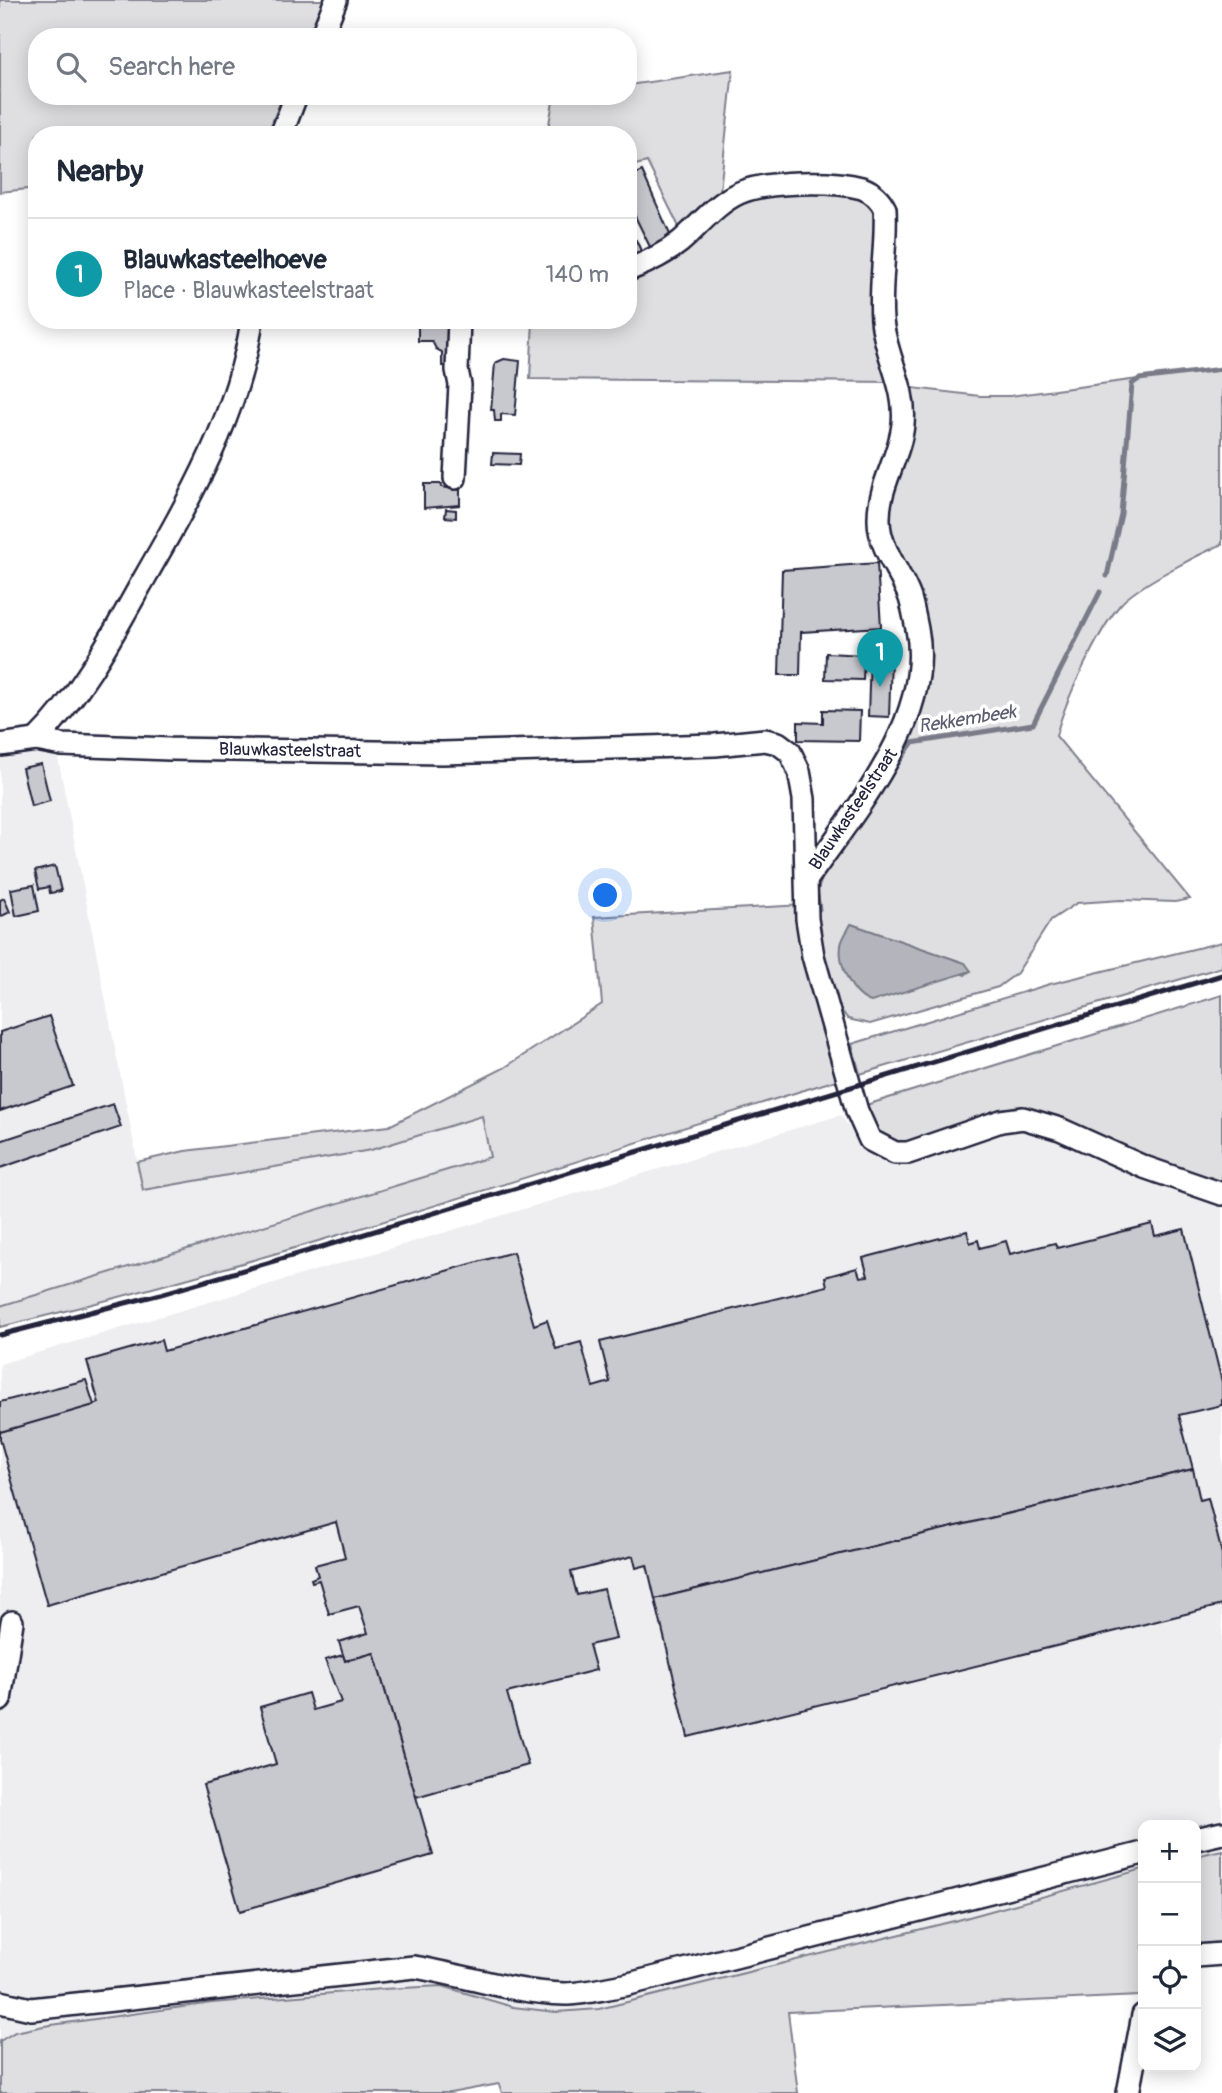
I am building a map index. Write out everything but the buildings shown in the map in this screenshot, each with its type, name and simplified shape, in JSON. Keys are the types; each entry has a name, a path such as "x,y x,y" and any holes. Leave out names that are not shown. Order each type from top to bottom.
{"street":[{"path":"325,28 336,0"},
{"path":"284,126 293,105"},
{"name":"Blauwkasteelstraat","path":"637,265 673,247 721,204 758,187 777,184 862,188 881,201 885,209 882,323 899,386 903,424 879,499 878,523 881,537 910,597 918,633 918,665 904,727 892,755 807,879"},
{"path":"36,740 62,714 92,669 208,459 240,373 250,329"},
{"path":"455,478 460,385 457,370 459,329"},
{"name":"Blauwkasteelstraat","path":"0,745 36,740 62,746 442,753 634,748 765,740 778,743 790,752 799,771 804,799 807,919 814,956 857,1111 864,1132 876,1146 895,1153 908,1153 1001,1121 1023,1118 1060,1129 1144,1167 1222,1194"},
{"path":"0,1700 4,1649 12,1622"},
{"path":"1201,1838 1222,1833"},
{"path":"1,2007 31,2008 414,1966 518,1989 566,1994 625,1985 1138,1854"},
{"path":"1201,1956 1222,1954"},
{"path":"1128,2093 1138,2041"}],"shaded area":[{"path":"0,0 324,0 312,28 28,28 28,105 279,105 271,126 28,126 28,189 0,192"},
{"path":"733,70 720,191 682,233 647,162 637,165 637,126 549,126 552,105 637,105 637,84"},
{"path":"842,189 874,198 894,382 530,379 533,329 637,329 637,270 720,210 755,193"},
{"path":"1222,368 1222,544 1153,580 1120,605 1083,668 1066,705 1056,736 1190,899 1175,902 1121,900 1077,903 1051,920 1017,973 998,987 870,1024 848,1019 831,997 815,940 815,872 921,681 886,537 905,387 980,396 1010,396","holes":["851,924 965,963 970,971 965,975"]},
{"path":"23,752 57,753 143,1190 371,1150 483,1116 490,1157 0,1306 0,755"},
{"path":"803,905 843,1078 318,1241 213,1272 0,1327 0,1306 490,1157 482,1116 371,1150 143,1190 137,1162 185,1151 389,1126 504,1068 602,1004 594,917"},
{"path":"851,924 965,963 971,971 871,1002 852,987 844,970 842,942"},
{"path":"1222,942 1222,967 860,1074 852,1044 1050,984"},
{"path":"1222,995 1222,1199 1023,1115 911,1148 876,1136 863,1106"},
{"path":"841,1115 867,1154 893,1164 920,1159 997,1132 1015,1128 1033,1129 1085,1152 1222,1199 1222,1850 1201,1855 1201,1820 1138,1820 1138,1870 958,1920 599,2009 556,2012 513,2007 442,1986 382,1989 212,2003 15,2032 0,2041 0,1364"},
{"path":"1222,1850 1222,1947 1201,1950 1201,1883 1201,1855"},
{"path":"1138,1870 1138,1996 788,2012 798,2093 502,2093 499,2084 450,2093 0,2093 0,2041 15,2032 44,2026 212,2003 442,1986 513,2007 556,2012 599,2009 958,1920"}],"waterway":[{"name":"Rekkembeek","path":"1107,576 1121,514 1132,384 1139,379 1222,369"},
{"name":"Rekkembeek","path":"892,772 912,743 1033,724 1100,592"},
{"name":"Rekkembeek","path":"819,909 816,890 823,872"}],"railway":[{"path":"0,1335 161,1294 305,1252 1222,975"}],"place":[{"name":"Blauwkasteelhoeve","path":"880,687"}]}
